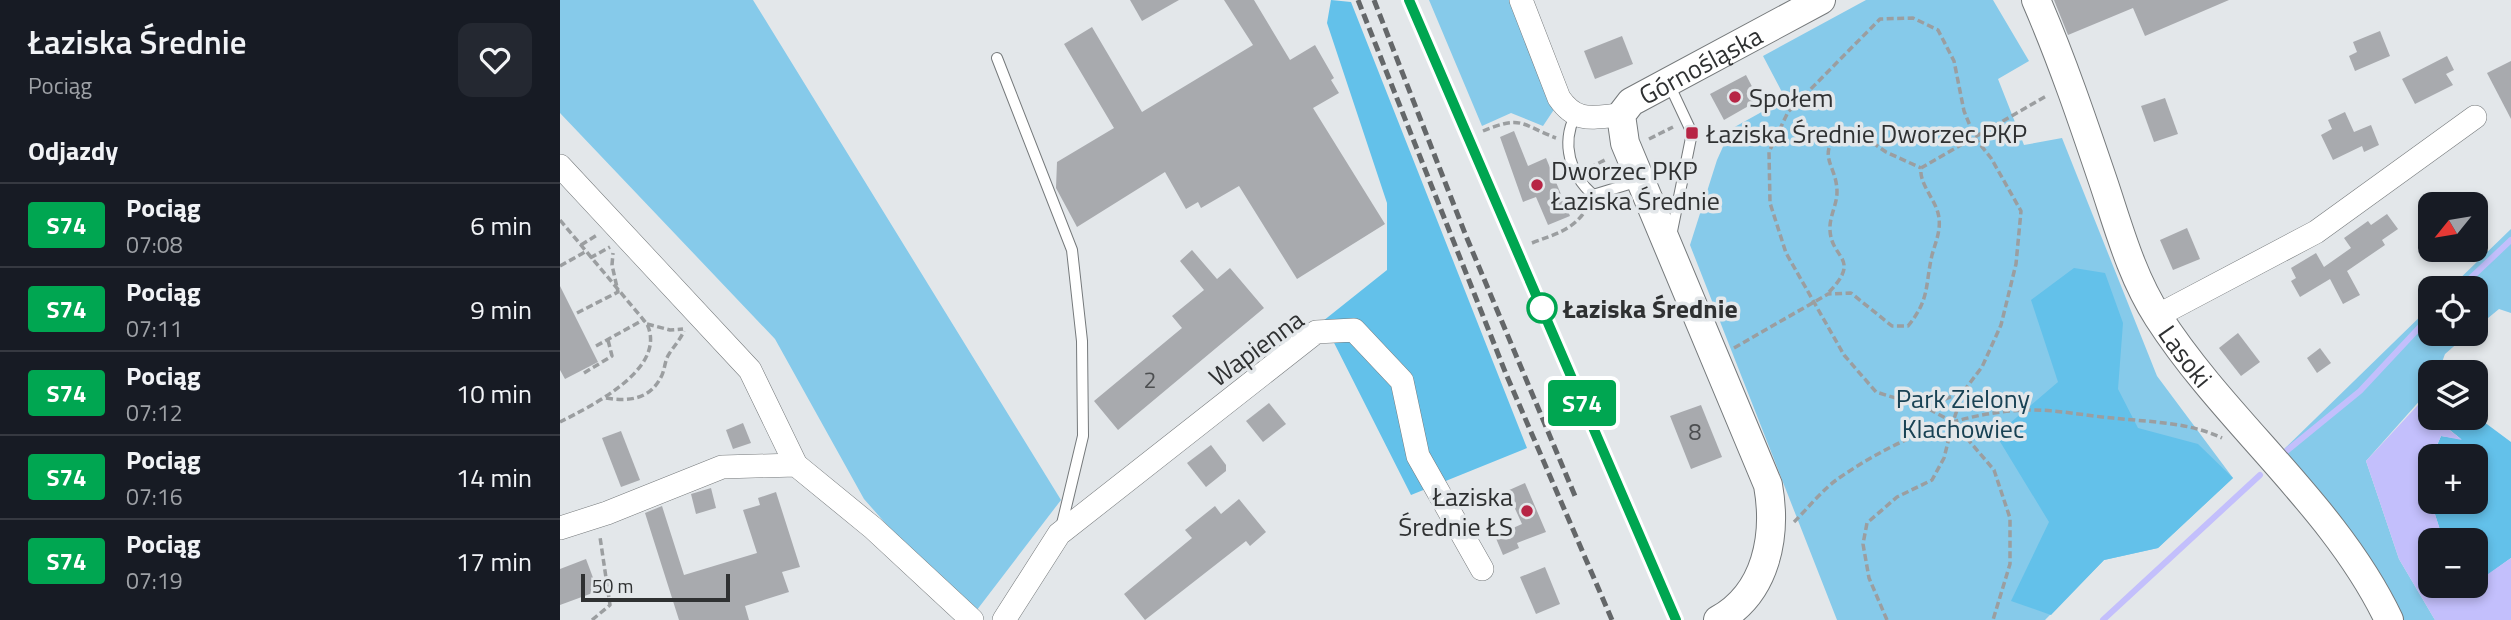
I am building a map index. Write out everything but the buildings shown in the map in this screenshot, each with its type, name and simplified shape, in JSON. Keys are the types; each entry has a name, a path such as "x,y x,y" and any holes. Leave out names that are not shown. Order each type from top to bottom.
{"street":[{"path":"1521,0 1559,98 1575,116 1621,115 1625,143 1769,485 1773,513 1771,547 1749,591 1718,620"},
{"name":"Górnośląska","path":"1621,115 1631,102 1821,0"},
{"path":"2018,0 2055,52"},
{"path":"2036,0 2055,52"},
{"name":"Lasoki","path":"2055,52 2122,238 2157,316 2224,406 2344,545 2389,620"},
{"path":"2157,316 2316,232 2475,117"},
{"path":"560,166 695,326 750,370 796,464 873,528 972,620"},
{"name":"Wapienna","path":"1004,620 1059,534 1316,332 1354,330 1402,381 1418,456 1482,569"},
{"path":"560,528 607,513 722,467 796,464"}],"lane":[{"path":"997,58 1072,250 1082,341 1083,436 1059,534"},
{"path":"1668,83 1692,133 1670,246"},
{"path":"1575,116 1567,132 1568,152 1584,186 1593,195 1641,180"}],"path":[{"path":"1887,620 1870,578 1863,544 1867,523 1897,497 1933,480 1944,458 1954,422 1963,392 1982,367 2001,325 2016,264 2021,211 1991,158 1975,138 1964,111 1954,61 1938,30 1913,18 1880,19 1788,111 1769,152 1770,203 1786,253 1844,355 1876,392 1925,407 1954,422 1994,470 2010,518 2010,564 1993,620"},
{"path":"1921,168 2068,84"},
{"path":"1483,131 1507,121 1518,121 1567,143"},
{"path":"1729,351 1828,294 1842,279 1845,262 1829,232 1838,194 1836,179 1828,159 1828,144 1839,132 1856,131 1886,152 1921,168"},
{"path":"1828,294 1851,293 1892,326 1908,326 1920,311 1930,282 1932,257 1939,233 1939,216 1932,195 1920,176 1921,168"},
{"path":"1532,243 1578,223 1593,195"},
{"path":"1499,219 1507,215"},
{"path":"560,220 652,333 650,348 631,377 606,398 560,422"},
{"path":"590,258 614,245 612,265 618,292"},
{"path":"560,266 586,252"},
{"path":"577,313 618,292"},
{"path":"596,346 645,322 670,330 695,326"},
{"path":"606,398 625,401 639,399 654,387 662,374 667,355 695,326"},
{"path":"584,373 612,356 608,340"},
{"path":"1925,407 1963,392"},
{"path":"1771,547 1838,479 1911,437 1998,411 2035,410 2172,424 2207,431 2227,440"},
{"path":"589,531 600,536 610,605 592,620"}],"green space":[{"path":"560,0 753,0 1061,500 970,619 864,499 775,339 560,113"},
{"path":"1429,0 1513,0 1555,108 1543,126 1511,113 1482,126"},
{"name":"Park Zielony Klachowiec","path":"1866,0 1993,0 2029,61 1998,79 2024,145 2062,138 2157,376 2233,478 2158,548 2104,560 2045,620 1837,620 1690,245 1717,160 1731,129 1767,109 1783,94 1763,56"},
{"path":"2511,229 2511,313 2499,309 2488,318 2488,276 2462,276 2477,262 2488,262 2488,251"},
{"path":"2418,319 2418,346 2454,346 2443,360 2418,360 2418,403 2366,461 2399,559 2418,591 2418,598 2422,598 2435,620 2392,620 2278,455"}],"shaded area":[{"path":"1331,0 1351,2 1527,448 1411,495 1323,321 1387,270 1387,203 1327,23"},
{"path":"2074,268 2105,273 2123,323 2118,389 2138,428 2198,444 2233,478 2158,548 2104,560 2051,615 2011,601 2049,522 1996,435 2058,382 2031,300"},
{"path":"2418,405 2418,430 2449,430 2462,440 2441,436 2437,444 2418,444 2418,514 2435,514 2439,528 2418,528 2418,591 2399,559 2366,461"},
{"path":"2488,425 2511,442 2511,558 2488,575 2488,528 2439,528 2435,514 2488,514 2488,444 2438,444 2441,436 2461,439 2450,430 2488,430"},
{"path":"2511,558 2511,620 2435,620 2422,598 2488,598 2488,574"}],"waterway":[{"path":"2473,276 2511,240"},
{"path":"2284,453 2360,391 2418,329"},
{"path":"2103,620 2260,475"}],"railway":[{"path":"1358,0 1506,374 1612,620"},
{"path":"1374,0 1466,236 1575,496"},
{"path":"1409,0 1676,620"}],"train":[{"name":"S74","path":"1409,0 1676,620"}],"place":[{"name":"Społem","path":"1735,97"},
{"name":"Łaziska Średnie Dworzec PKP","path":"1692,133"},
{"name":"Dworzec PKP Łaziska Średnie","path":"1537,185"},
{"name":"Łaziska Średnie","path":"1542,308"},
{"name":"Łaziska Średnie ŁS","path":"1527,511"}]}
